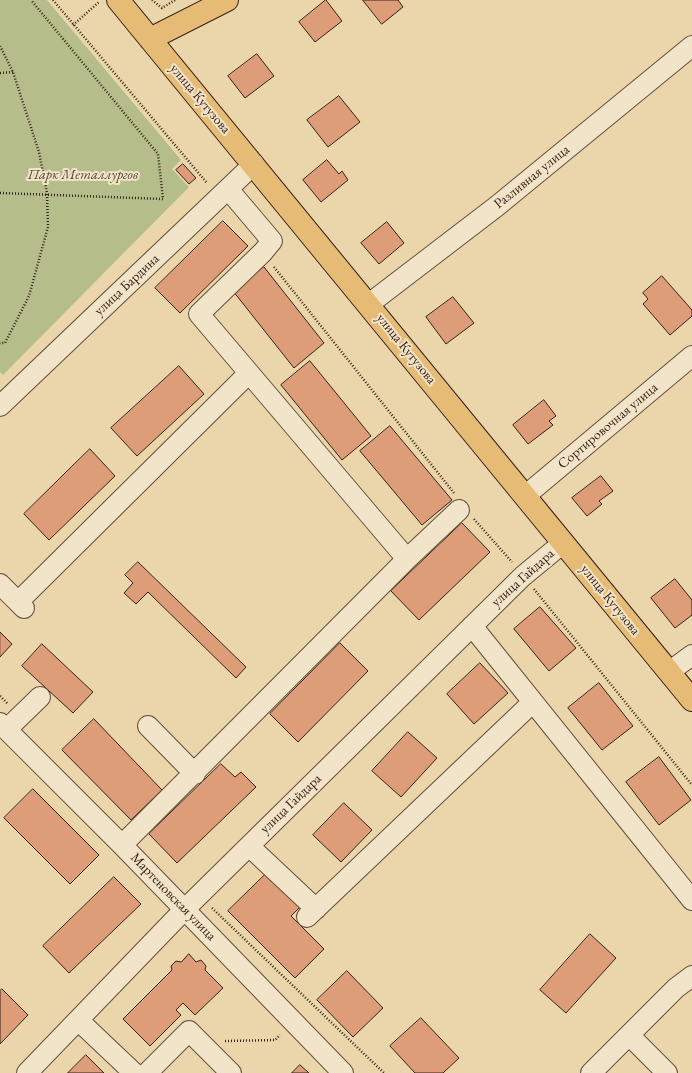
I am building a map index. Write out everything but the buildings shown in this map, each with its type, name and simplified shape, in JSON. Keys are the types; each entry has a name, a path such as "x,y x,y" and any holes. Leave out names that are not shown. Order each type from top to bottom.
{"main road":[{"name":"улица Кутузова","path":"118,0 369,304 692,700"},
{"path":"150,39 227,0"}],"street":[{"name":"Разливная улица","path":"369,304 497,206 692,46"},
{"name":"улица Бардина","path":"0,406 254,164"},
{"path":"224,193 272,241 263,252 200,314 407,559"},
{"name":"Сортировочная улица","path":"525,496 692,356"},
{"path":"0,584 21,605 249,373"},
{"path":"122,845 195,774 407,559 459,510"},
{"name":"улица Гайдара","path":"26,1073 185,909 523,576 562,542"},
{"path":"472,626 692,900"},
{"path":"669,672 692,655"},
{"path":"3,726 40,697"},
{"path":"249,846 312,913 533,702"},
{"name":"Мартеновская улица","path":"3,726 185,909 343,1073"},
{"path":"148,726 195,774"},
{"path":"591,1073 676,988 692,976"},
{"path":"78,1020 134,1073"},
{"path":"147,1073 189,1031 231,1073"},
{"path":"629,1035 668,1073"}],"path":[{"path":"0,193 47,193 163,198 158,154 31,0"},
{"path":"53,0 224,193"},
{"path":"73,24 101,0"},
{"path":"152,0 162,8 175,0"},
{"path":"0,46 13,72 39,152 47,193 48,227 29,296 5,343 0,343"},
{"path":"0,73 13,72"},
{"path":"211,1053 222,1041 275,1040 293,1022"}],"green space":[{"name":"Парк Металлургов","path":"0,0 47,0 181,160 172,169 189,187 3,375 0,372"}]}
